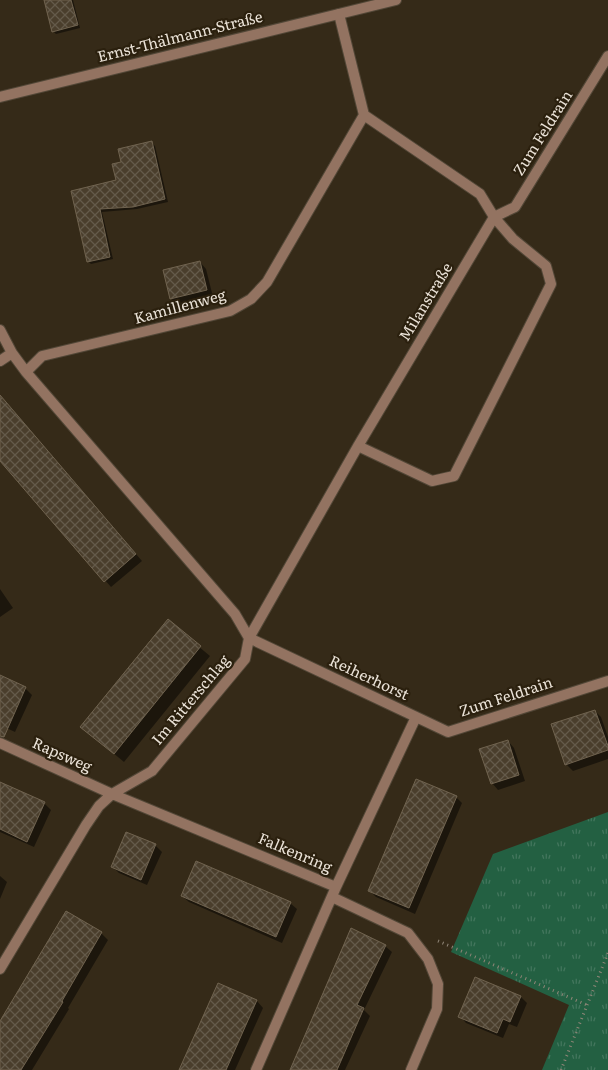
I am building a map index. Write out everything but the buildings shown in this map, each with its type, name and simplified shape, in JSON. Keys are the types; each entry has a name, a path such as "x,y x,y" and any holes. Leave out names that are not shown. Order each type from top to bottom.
{"street":[{"name":"Ernst-Thälmann-Straße","path":"0,97 396,0"},
{"path":"339,14 364,115 480,194 494,217 512,239 546,266 551,284 454,476 432,480 358,446"},
{"name":"Zum Feldrain","path":"494,217 515,207 608,56"},
{"name":"Kamillenweg","path":"26,372 42,356 230,311 251,299 267,282 364,115"},
{"name":"Milanstraße","path":"249,638 358,446 494,217"},
{"path":"0,330 12,353 26,372 235,614 249,638"},
{"path":"0,361 12,353"},
{"name":"Reiherhorst","path":"249,638 416,717 336,887"},
{"name":"Im Ritterschlag","path":"0,969 99,806 112,794 152,771 245,659 249,638"},
{"name":"Zum Feldrain","path":"416,717 448,732 608,681"},
{"name":"Rapsweg","path":"0,743 112,794"},
{"name":"Falkenring","path":"112,794 336,887 256,1070"},
{"path":"332,897 408,933 428,959 438,984 437,1009 411,1070"}],"path":[{"path":"433,939 587,1005"},
{"path":"561,1070 608,953"}],"green space":[{"path":"608,812 608,1070 542,1070 569,1005 451,952 493,854"}]}
